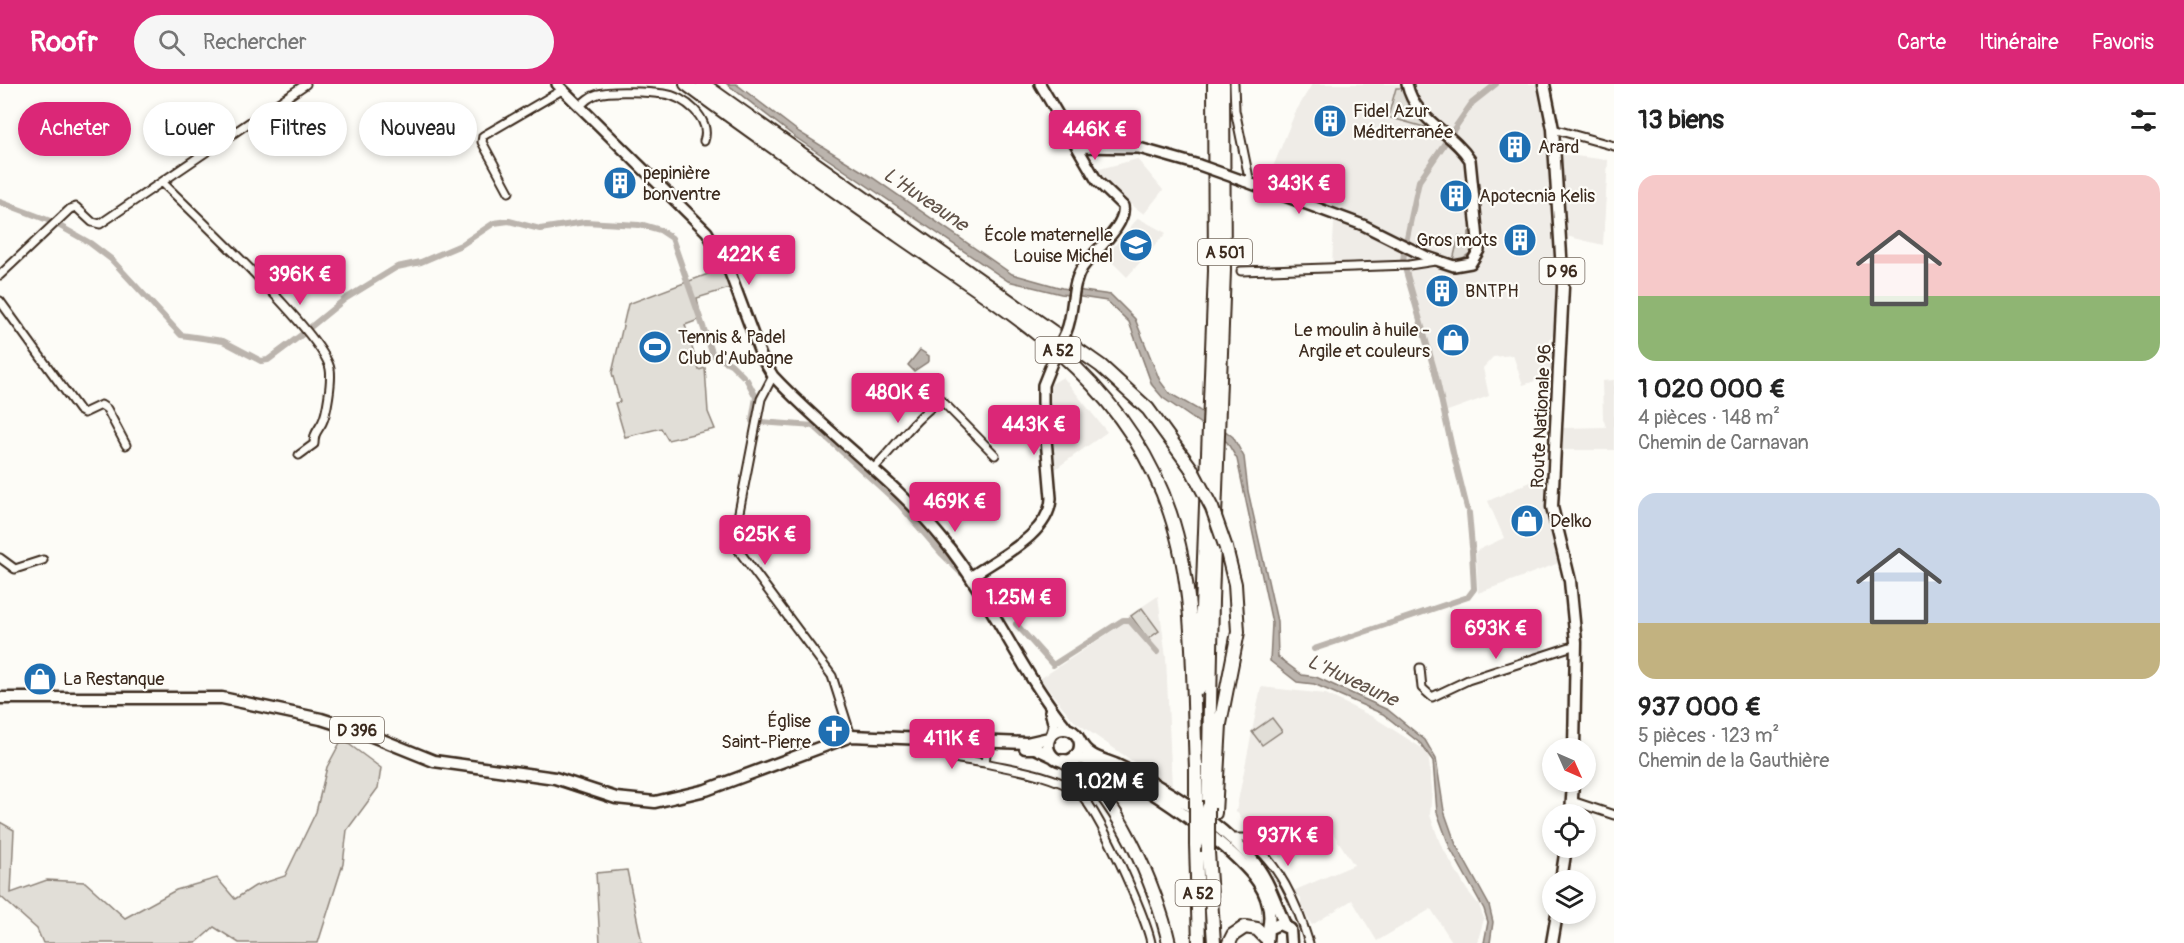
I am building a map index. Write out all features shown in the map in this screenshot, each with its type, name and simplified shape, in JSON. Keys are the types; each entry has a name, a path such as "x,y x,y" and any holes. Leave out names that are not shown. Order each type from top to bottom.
{"highway":[{"name":"A 52","path":"686,84 767,144 1034,330 1079,369 1112,406 1131,432 1159,486 1181,552 1190,633 1196,768 1199,943"},
{"name":"A 52","path":"703,84 1101,366 1148,409 1191,468 1212,508 1226,548 1235,584 1238,632 1220,724 1211,810"},
{"name":"A 501","path":"1214,84 1215,417"},
{"name":"A 501","path":"1196,768 1225,229 1222,84"},
{"name":"A 501","path":"1214,442 1210,644 1211,854 1214,926"},
{"path":"1069,759 1091,781 1117,815 1155,899 1168,943"},
{"name":"A 52","path":"1214,926 1214,943"},
{"path":"1229,943 1233,935 1245,927 1257,929 1267,936"}],"main road":[{"name":"Route Nationale 96","path":"1544,84 1553,129 1563,287 1552,507 1570,580 1576,645 1574,738"},
{"name":"D 396","path":"0,698 222,698 321,719 434,760 555,778 616,798 655,802 706,790 851,736 1027,742 1050,735"},
{"path":"1267,936 1270,911 1263,892 1236,856 1135,783 1098,764 1052,756 1047,744 1050,735 1067,728 1074,731 1091,755 1150,782 1229,838 1250,857 1266,879 1289,934"},
{"name":"D 396","path":"929,738 987,746 1035,748 1052,756"},
{"path":"1069,759 1080,741"},
{"path":"1572,792 1572,804"},
{"path":"1267,936 1275,924 1289,934"},
{"path":"1552,943 1555,924"}],"street":[{"path":"0,275 70,209 76,207 92,222 100,225 306,84"},
{"path":"972,576 1037,531 1049,513 1051,498 1042,403 1043,385 1072,319 1075,287 1080,271 1116,229 1124,211 1123,206 1097,181 1040,84"},
{"path":"1234,84 1247,182"},
{"path":"1077,147 1139,148 1199,165 1363,225 1438,261 1463,266 1477,257 1479,250 1470,160 1462,147 1422,116 1415,106 1407,84"},
{"path":"509,192 482,142 483,136 559,87 706,232 727,266 761,356 773,376 930,524 972,576 1044,696 1067,728"},
{"path":"579,107 589,98 600,93 666,94 693,109 704,121 707,132 704,141"},
{"path":"1553,129 1614,146"},
{"path":"162,182 282,303 330,366 331,380 322,423 316,430 314,444 299,455"},
{"path":"1241,271 1409,265 1438,261"},
{"path":"0,301 79,410 84,413 89,412 101,405 107,409 126,444"},
{"path":"773,376 761,399 733,543 832,676 851,736"},
{"path":"873,469 899,443 924,412 941,400 995,455"},
{"path":"0,558 15,569 43,560"},
{"path":"1420,668 1422,688 1432,697 1468,681 1576,645"},
{"path":"1044,696 1053,720 1050,735"},
{"path":"985,763 987,746"},
{"path":"925,750 1051,778 1079,792 1097,813 1151,943"},
{"path":"1572,801 1614,815"},
{"path":"1229,838 1245,838 1268,859 1296,903 1309,943"},
{"path":"1289,934 1305,930"}],"shaded area":[{"path":"727,84 736,84 799,132 873,178 1012,274 1062,288 1111,295 1135,319 1160,381 1169,393 1199,410 1233,437 1244,457 1248,491 1277,621 1278,657 1302,675 1316,677 1388,710 1425,740 1436,759 1444,811 1456,845 1489,905 1493,922 1490,943 1484,943 1488,922 1484,909 1450,848 1437,812 1433,761 1421,744 1383,714 1314,684 1297,682 1270,661 1272,623 1237,459 1227,442 1163,398 1152,385 1129,322 1107,301 1061,294 1008,281 795,137"},
{"path":"1312,84 1541,84 1551,149 1556,234 1557,332 1549,339 1549,342 1557,347 1556,374 1523,385 1513,355 1493,357 1483,368 1489,396 1445,412 1437,372 1404,262 1332,264 1334,223 1331,201 1286,182 1273,167 1295,113"},
{"path":"1396,88 1403,88 1411,109 1428,128 1388,117"},
{"path":"1559,154 1608,160 1603,245 1566,236"},
{"path":"1137,159 1163,190 1144,214 1111,190 1096,170"},
{"name":"École maternelle Louise Michel","path":"1138,218 1166,233 1127,277 1106,256"},
{"path":"1473,228 1473,251 1457,262 1453,260 1459,236 1469,242 1469,232"},
{"name":"Tennis & Padel Club d'Aubagne","path":"724,268 730,288 697,298 701,319 685,325 699,370 705,368 708,412 715,429 668,440 661,428 625,437 615,403 620,402 612,373 628,304"},
{"path":"920,350 929,356 929,361 914,371 908,365"},
{"path":"1063,377 1107,432 1054,470 1048,386"},
{"path":"1614,380 1614,450 1561,450 1563,428 1606,427 1603,418 1602,381"},
{"path":"1548,474 1548,504 1559,563 1478,593 1476,551 1504,538 1488,501"},
{"path":"1158,596 1166,658 1172,788 1074,721 1040,679 1130,619 1128,616"},
{"path":"1142,608 1159,631 1148,639 1131,616"},
{"path":"1261,687 1326,694 1375,718 1428,752 1432,789 1430,815 1440,843 1467,890 1479,905 1484,919 1477,943 1453,943 1431,909 1377,941 1352,900 1312,925 1301,908 1301,898 1293,891 1354,865 1329,827 1280,858 1275,850 1270,853 1236,811"},
{"path":"1272,718 1282,731 1262,745 1252,732"},
{"path":"342,739 381,768 378,788 347,830 343,864 318,943 239,943 214,927 196,943 43,943 37,929 0,896 0,822 14,830 11,893 47,880 85,882 125,918 176,890 217,878 235,899 255,886 285,876 316,812 327,767"},
{"path":"627,870 642,943 600,943 596,873"}],"waterway":[{"path":"1452,132 1472,103 1496,84"},
{"path":"1406,242 1419,181 1445,143"},
{"path":"0,202 53,222"},
{"path":"307,330 345,299 397,267 421,262 461,245 494,223 509,221 540,229 585,222 639,225"},
{"path":"58,225 90,243 111,259 181,335 223,341 261,361 268,360 304,333"},
{"path":"643,225 660,230 672,238 713,355 731,364 743,376"},
{"path":"1403,262 1404,253"},
{"path":"1405,268 1434,369"},
{"path":"1435,372 1454,457"},
{"path":"747,380 756,397 752,421"},
{"path":"760,422 814,426 899,504 961,573"},
{"path":"1455,460 1467,508"},
{"path":"1469,513 1472,547"},
{"name":"L'Huveaune","path":"1314,649 1468,597 1474,589 1472,551"},
{"path":"1016,624 1053,665 1123,620 1129,620 1157,652"}],"place":[{"name":"Fidel Azur Méditerranée","path":"1330,121"},
{"name":"Arard","path":"1515,147"},
{"name":"pepinière bonventre","path":"620,183"},
{"name":"Apotecnia Kelis","path":"1456,196"},
{"name":"Gros mots","path":"1520,240"},
{"name":"École maternelle Louise Michel","path":"1136,245"},
{"name":"BNTPH","path":"1442,291"},
{"name":"Le moulin à huile - Argile et couleurs","path":"1453,340"},
{"name":"Tennis & Padel Club d'Aubagne","path":"655,347"},
{"name":"Delko","path":"1527,521"},
{"name":"La Restanque","path":"40,679"},
{"name":"Église Saint-Pierre","path":"834,731"}]}
